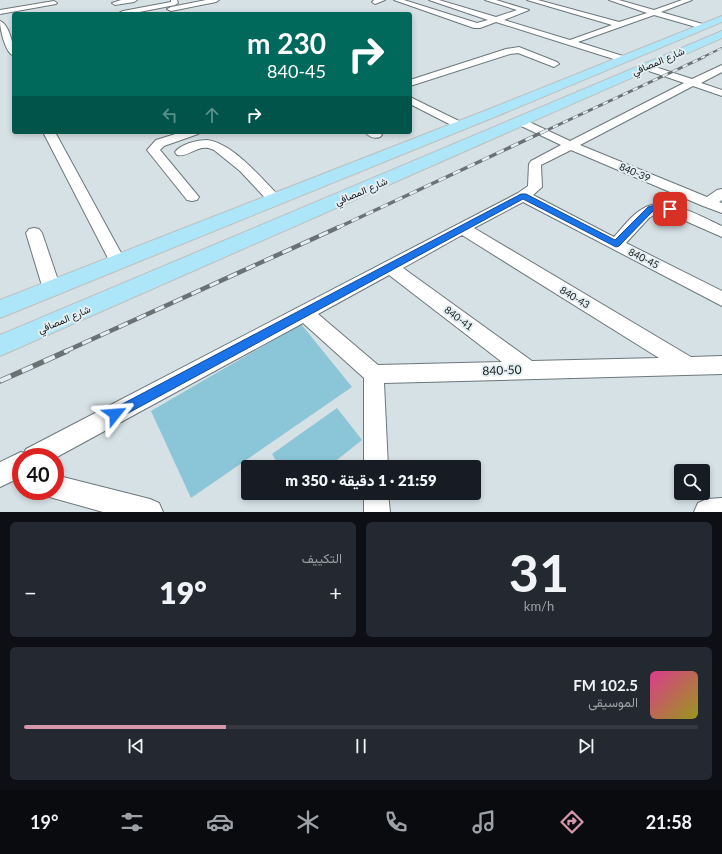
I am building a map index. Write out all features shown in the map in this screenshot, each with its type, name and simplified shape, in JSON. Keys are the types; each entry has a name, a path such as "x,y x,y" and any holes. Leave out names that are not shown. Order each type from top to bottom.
{"main road":[{"name":"شارع المصافي","path":"0,309 329,179 722,19"},
{"name":"شارع المصافي","path":"0,346 722,34"},
{"path":"507,107 507,110 520,122"},
{"path":"488,115 502,117 510,123 520,122"},
{"path":"329,179 328,183 334,191 349,196"},
{"path":"282,197 297,195 308,201 311,212"}],"street":[{"path":"115,3 134,0"},
{"path":"128,12 188,0"},
{"path":"169,3 216,0"},
{"path":"397,0 474,26 480,26 515,14 528,13 488,0"},
{"path":"432,0 623,59"},
{"path":"530,0 620,25"},
{"path":"612,0 704,27"},
{"path":"622,3 632,0"},
{"path":"569,43 685,0"},
{"path":"0,12 54,3"},
{"path":"169,3 176,12"},
{"path":"620,16 633,20"},
{"path":"2,22 5,34 12,46"},
{"path":"589,26 603,30"},
{"path":"5,34 12,32"},
{"path":"572,32 586,37"},
{"path":"412,82 509,51 519,50 554,64"},
{"path":"646,66 722,93"},
{"path":"51,448 523,196 535,187 535,164 537,162 722,68"},
{"path":"412,101 460,126"},
{"name":"840-39","path":"520,122 570,145 722,208"},
{"path":"53,134 118,262"},
{"path":"188,134 160,143 153,150 192,197"},
{"path":"181,152 195,145 210,144 215,146 232,158 252,176 282,197"},
{"path":"708,202 722,193"},
{"name":"840-45","path":"523,196 722,298"},
{"path":"616,244 650,209 659,207 670,209 722,232"},
{"name":"840-43","path":"462,228 689,366"},
{"path":"34,233 52,288"},
{"name":"840-41","path":"390,266 527,369"},
{"path":"304,313 374,374 376,460"},
{"name":"840-50","path":"374,374 722,365"},
{"path":"64,489 150,512"},
{"path":"376,500 377,512"},
{"path":"707,512 722,512"}],"shaded area":[{"path":"301,324 352,387 246,460 241,460 241,464 191,498 151,411"},
{"path":"337,408 362,440 337,460 276,460 272,454"}],"railway":[{"path":"701,58 722,48"},
{"path":"543,132 704,57"},
{"path":"337,228 545,131"},
{"path":"64,352 339,227"},
{"path":"0,381 67,351"}],"route":[{"path":"115,414 523,196 616,244 650,209 659,207 670,209"}]}
